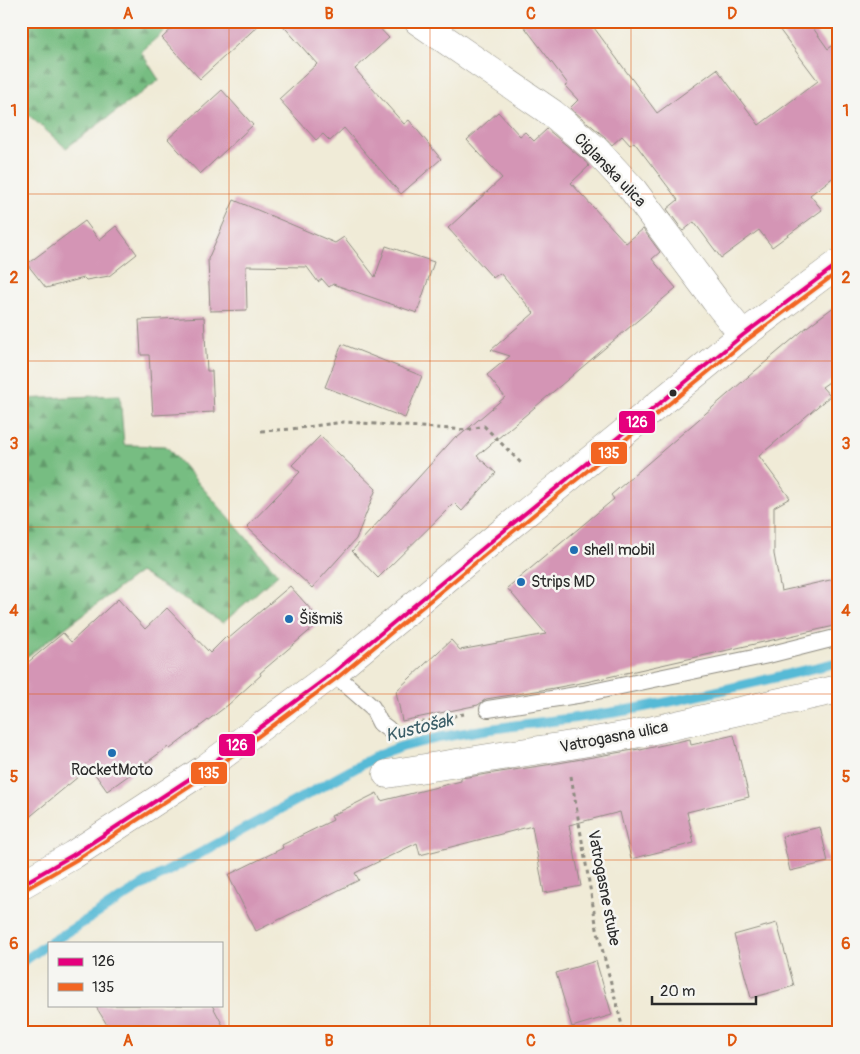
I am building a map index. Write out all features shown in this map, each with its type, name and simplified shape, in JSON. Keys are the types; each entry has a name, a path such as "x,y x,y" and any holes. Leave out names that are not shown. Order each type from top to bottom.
{"street":[{"name":"Ciglanska ulica","path":"418,21 552,113 595,149 633,190 743,335"},
{"path":"21,885 73,856 203,770 333,673 743,335 839,263"},
{"name":"Vatrogasna ulica","path":"387,774 640,733 839,689"}],"lane":[{"path":"488,709 583,694 839,638"},
{"path":"333,673 372,707 380,723 388,729"}],"path":[{"path":"261,431 344,422 467,430 484,426 522,464"},
{"path":"388,729 488,709"},
{"name":"Vatrogasne stube","path":"565,746 597,929 624,1033"}],"green space":[{"path":"21,21 175,21 141,52 159,80 66,148 24,111 21,116"},
{"path":"120,395 124,445 166,446 278,574 223,623 140,572 21,661 21,399"}],"building":[{"path":"180,21 263,21 200,79 162,38"},
{"path":"279,21 373,21 389,38 355,69 404,124 409,120 441,159 401,194 344,128 330,141 323,134 316,140 279,99 317,64"},
{"path":"520,21 589,21 657,113 717,69 759,125 818,81 773,21 808,21 828,49 839,41 839,173 810,195 822,210 772,247 759,230 721,258 694,222 683,231 667,209 678,200 634,142 630,145 622,136 612,145 570,108 578,100 565,86 568,84"},
{"path":"222,90 253,125 200,174 168,139"},
{"path":"498,112 520,136 525,132 534,141 547,129 584,160 589,166 571,183 626,243 643,229 660,252 652,259 676,288 477,456 496,473 462,511 454,503 378,578 352,551 456,436 457,438 505,397 487,375 510,356 491,350 534,313 500,273 493,278 448,228 502,178 467,140"},
{"path":"234,200 335,243 344,237 375,277 386,246 434,262 417,313 333,284 329,287 322,279 318,282 307,267 246,266 247,310 210,311 208,259"},
{"path":"85,221 99,240 116,226 137,254 109,276 86,280 84,278 46,288 27,264"},
{"path":"839,303 839,375 822,387 830,396 759,456 790,498 774,507 774,554 781,591 839,578 839,625 586,682 486,699 478,705 402,721 396,691 451,640 460,650 546,634 507,588 614,499 611,495 742,382 807,327"},
{"path":"204,317 207,371 212,371 214,412 153,415 149,355 141,355 139,320"},
{"path":"342,344 422,376 405,418 325,387"},
{"path":"320,436 376,489 356,539 312,588 247,527 300,472 292,465"},
{"path":"290,586 321,621 260,673 261,675 228,705 170,749 168,747 107,791 90,767 21,824 21,668 63,633 71,642 118,599 145,629 167,608 210,653 226,637 228,639"},
{"path":"734,735 749,797 687,812 694,843 631,859 620,812 569,825 581,886 544,893 532,826 420,855 417,843 355,873 359,880 256,931 228,875 283,848 282,845 333,820 331,816 377,793 381,801 461,781 461,778 640,750 690,739 691,745"},
{"path":"820,827 828,862 790,871 782,836"},
{"path":"777,923 794,986 751,998 734,935"},
{"path":"596,961 612,1015 572,1027 556,973"},
{"path":"96,1006 213,1006 227,1033 112,1033"}],"waterway":[{"name":"Kustošak","path":"52,942 146,883 379,755 397,748 462,733 655,705 839,662"},
{"name":"Kustošak","path":"21,963 48,944"}],"transit line":[{"name":"126","path":"21,885 73,855 203,770 333,673 743,335 839,263"},
{"name":"135","path":"24,890 76,860 206,775 337,678 747,340 839,271"}],"place":[{"name":"shell mobil","path":"574,550"},
{"name":"Strips MD","path":"521,582"},
{"name":"Šišmiš","path":"289,619"},
{"name":"RocketMoto","path":"112,753"}]}
